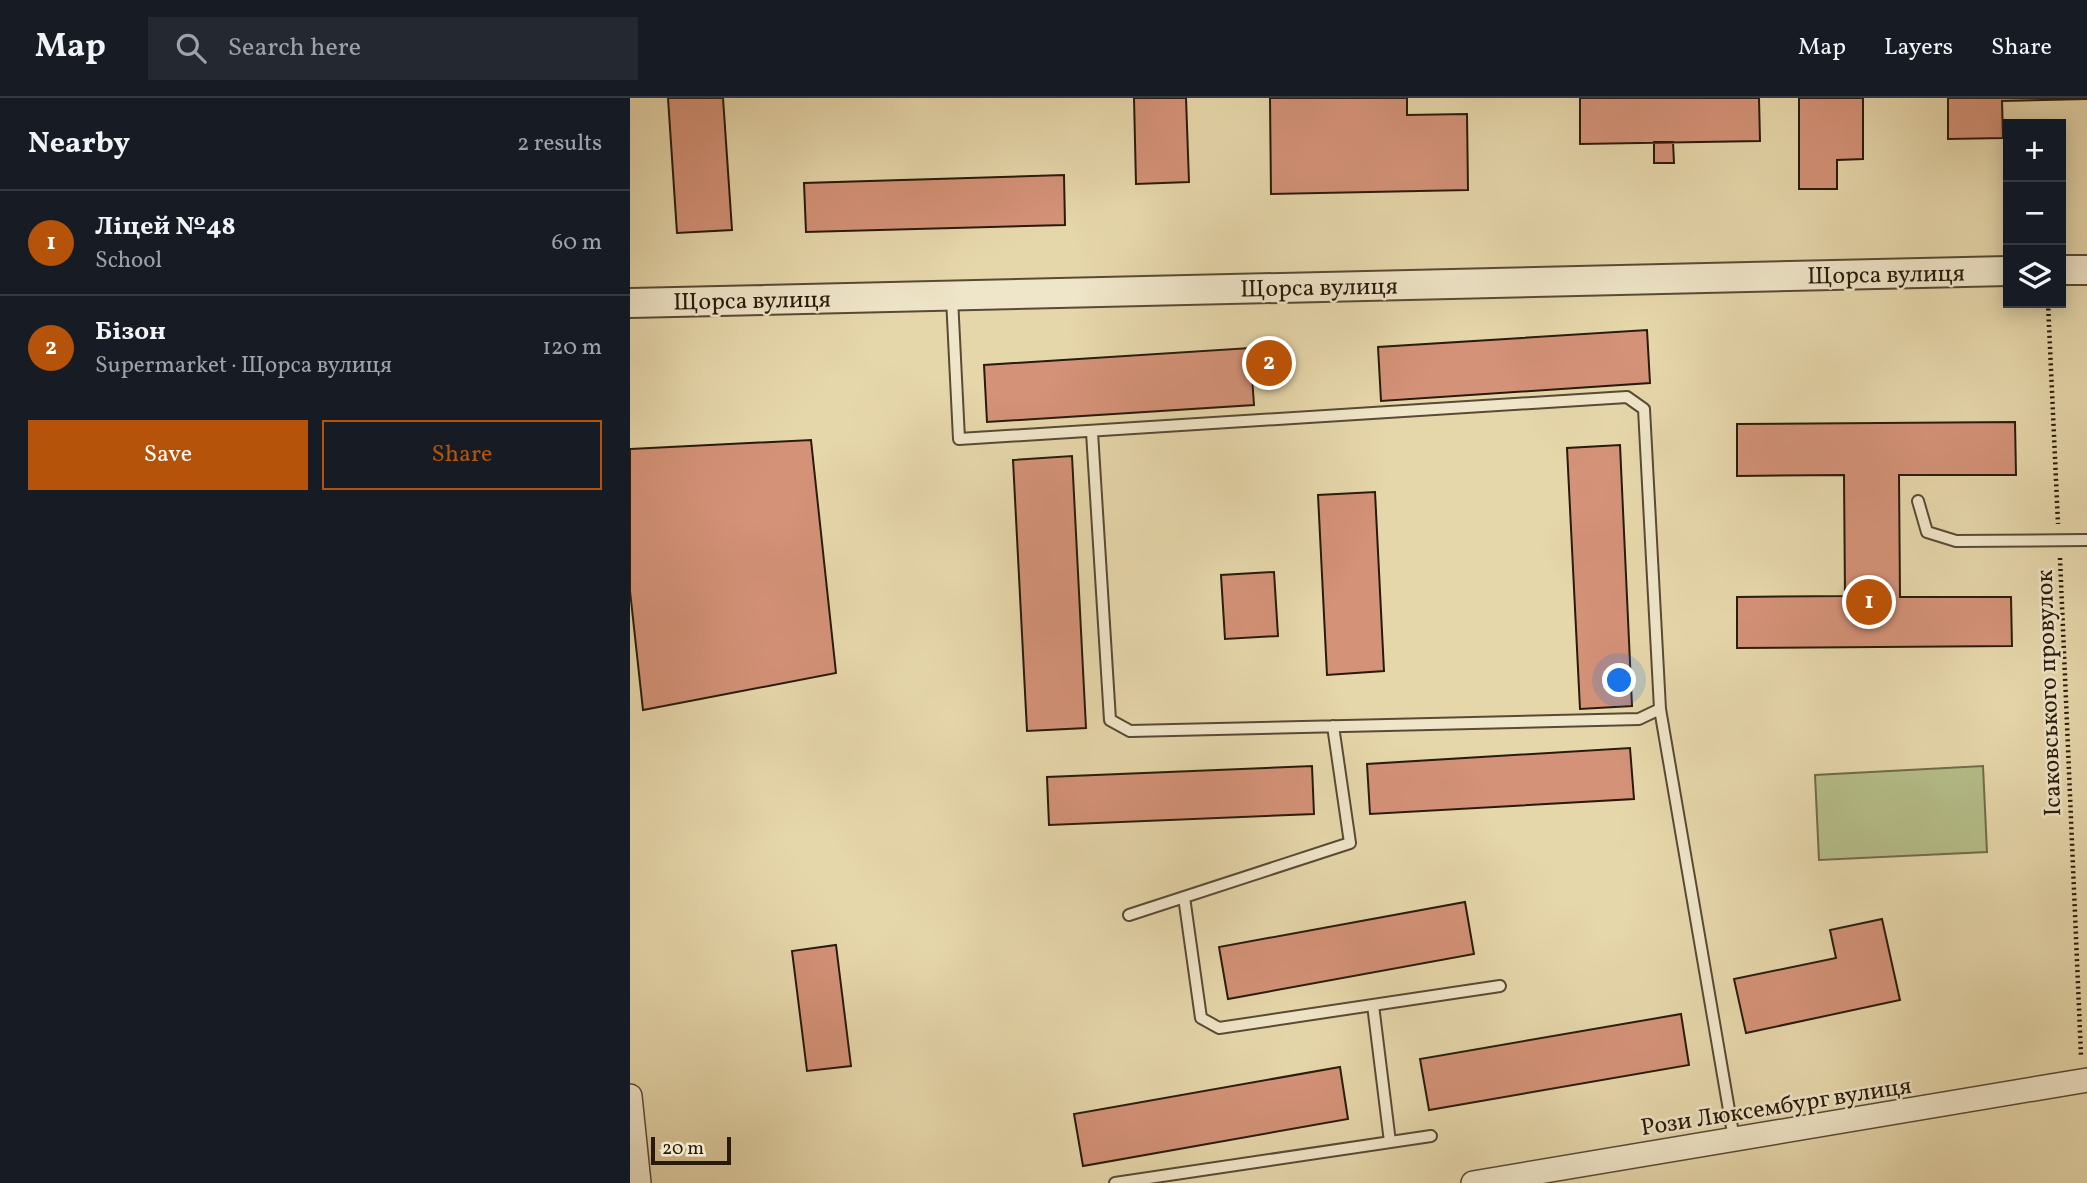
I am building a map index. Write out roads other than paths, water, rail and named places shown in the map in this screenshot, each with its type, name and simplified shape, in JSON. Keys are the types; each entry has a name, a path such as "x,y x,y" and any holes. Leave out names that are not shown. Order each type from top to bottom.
{"street":[{"path":"2066,270 2087,270"},
{"name":"Щорса вулиця","path":"630,303 2003,271"},
{"name":"Рози Люксембург вулиця","path":"1473,1183 2084,1081"},
{"path":"630,1096 639,1183"}],"lane":[{"path":"952,295 959,439 1627,397 1644,409 1660,709 1734,1139"},
{"path":"1092,432 1110,720 1130,731 1639,719 1660,709"},
{"path":"1918,501 1927,532 1956,541 2087,540"},
{"path":"1129,915 1350,843 1333,726"},
{"path":"1184,897 1201,1018 1219,1028 1500,986"},
{"path":"1373,1005 1390,1142"},
{"path":"1115,1183 1431,1136"}],"place":[{"name":"Бізон","path":"1269,363"},
{"name":"Ліцей №48","path":"1869,602"}]}
